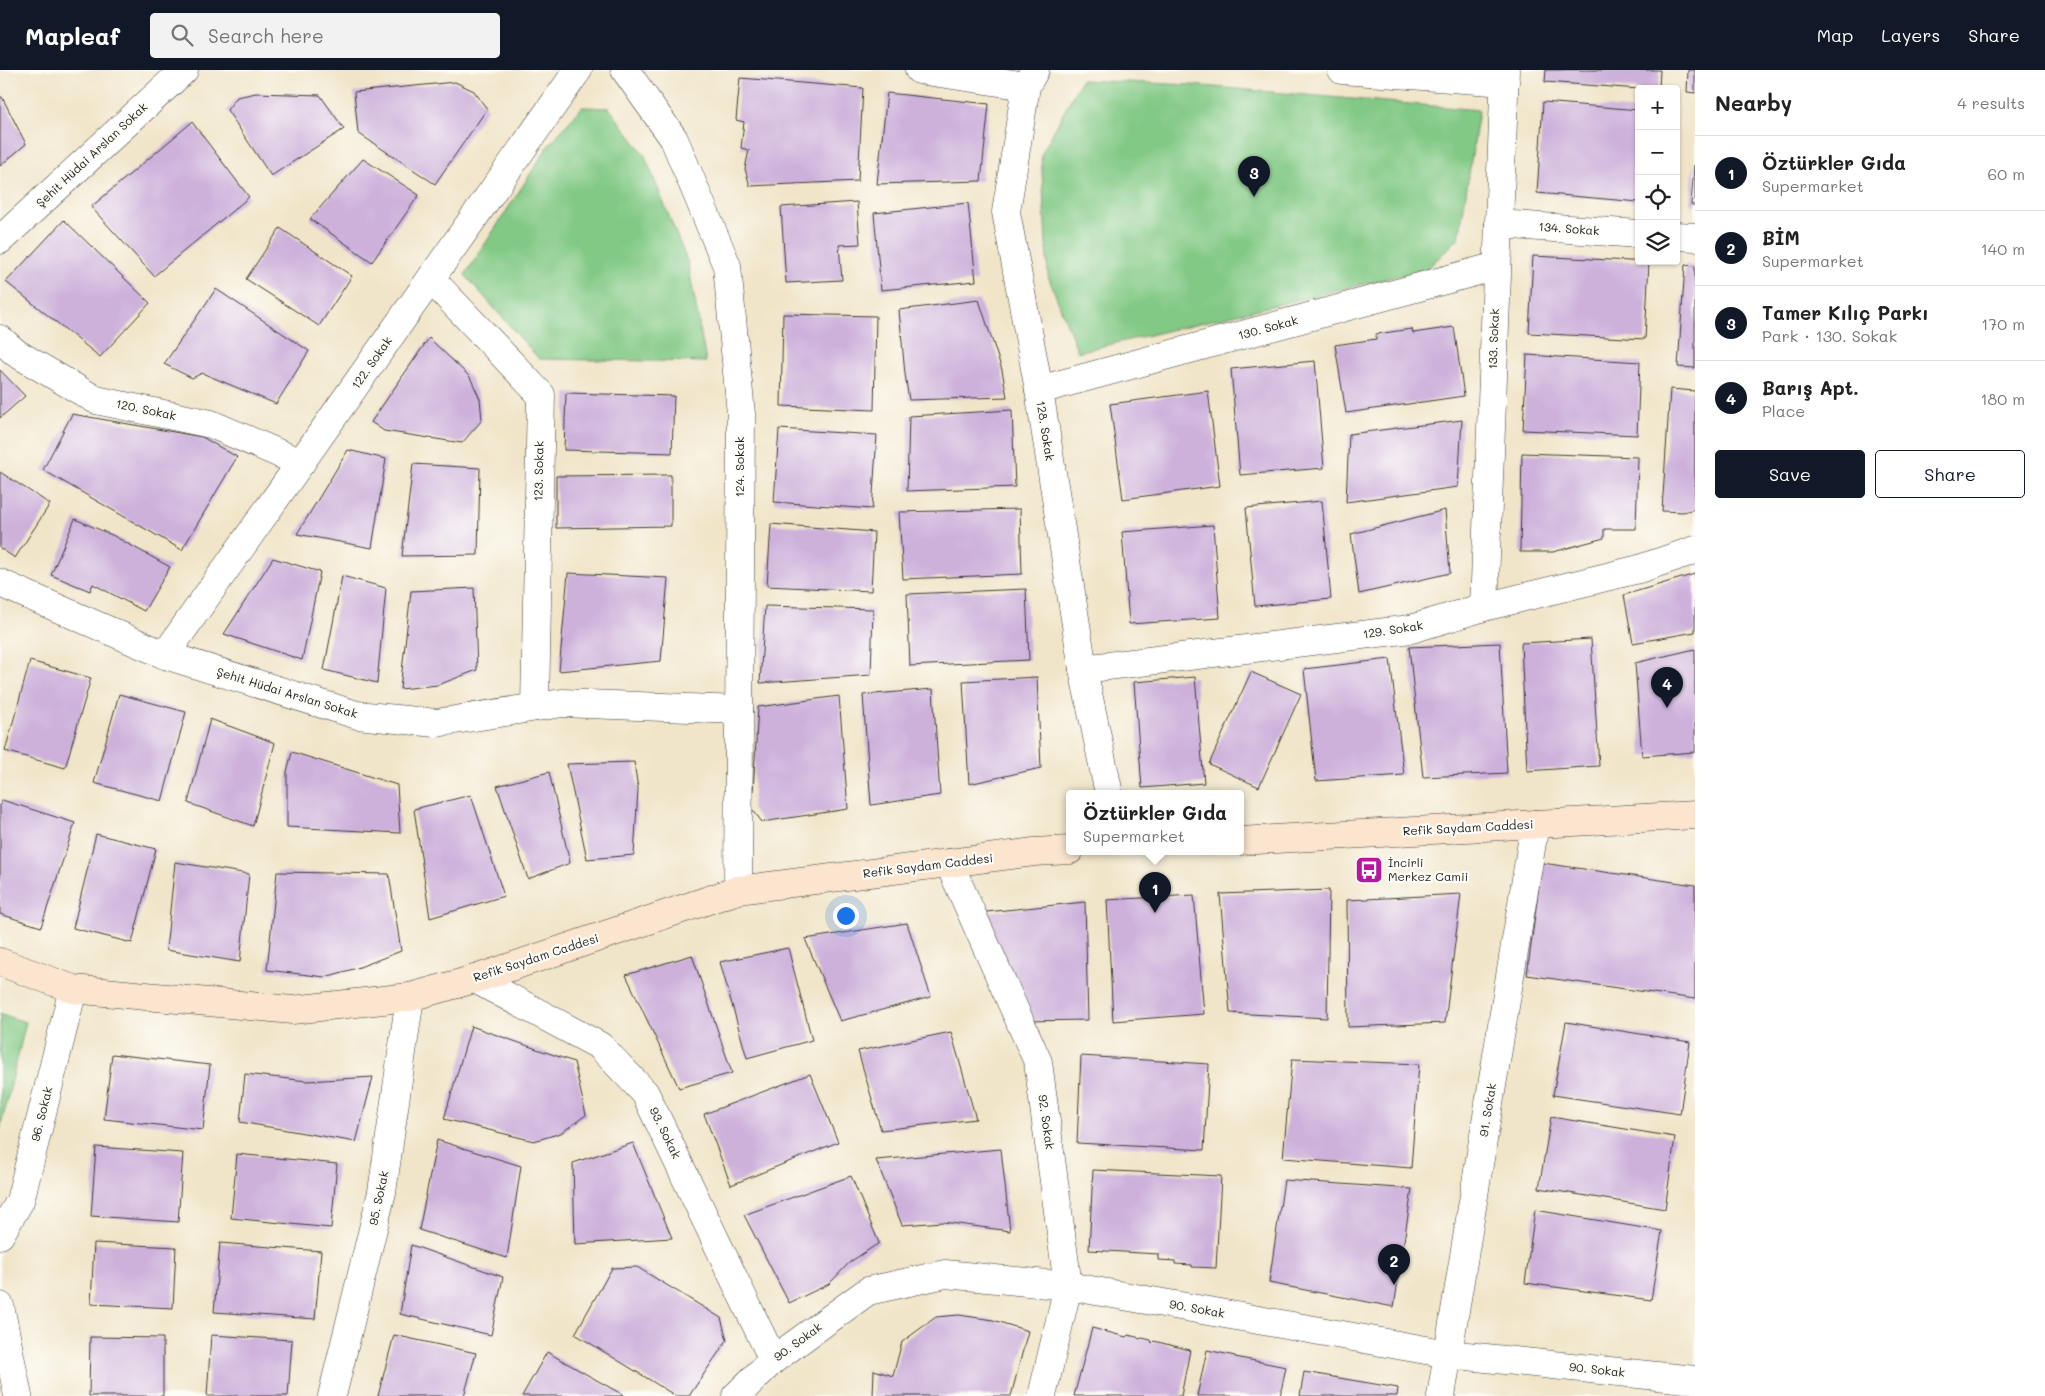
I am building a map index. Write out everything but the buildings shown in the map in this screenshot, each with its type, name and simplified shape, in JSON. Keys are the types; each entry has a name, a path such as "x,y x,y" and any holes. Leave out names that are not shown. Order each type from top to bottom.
{"street":[{"name":"Şehit Hüdai Arslan Sokak","path":"0,240 184,70"},
{"name":"122. Sokak","path":"165,655 578,70"},
{"name":"124. Sokak","path":"625,70 674,139 727,266 741,414 738,890"},
{"path":"919,70 1027,75"},
{"path":"1342,70 1505,76"},
{"name":"128. Sokak","path":"1027,75 1006,212 1039,390 1083,668 1108,790"},
{"name":"133. Sokak","path":"1484,607 1505,76"},
{"name":"134. Sokak","path":"1499,224 1635,234"},
{"path":"1680,236 1695,237"},
{"name":"130. Sokak","path":"1039,390 1497,266"},
{"name":"123. Sokak","path":"431,279 541,394 535,707"},
{"name":"120. Sokak","path":"0,339 16,353 96,400 211,424 301,463"},
{"name":"129. Sokak","path":"1083,668 1411,629 1484,607 1639,569 1695,550"},
{"name":"Şehit Hüdai Arslan Sokak","path":"0,583 165,655 357,715 436,723 562,703 739,710"},
{"name":"Refik Saydam Caddesi","path":"1244,841 1695,816"},
{"name":"91. Sokak","path":"1441,1396 1535,824"},
{"name":"Refik Saydam Caddesi","path":"0,962 73,988 292,1010 410,997 475,979 738,890 1034,852 1066,850"},
{"name":"92. Sokak","path":"949,863 1038,1062 1068,1286 1042,1396"},
{"name":"93. Sokak","path":"475,979 600,1046 645,1093 773,1360"},
{"name":"96. Sokak","path":"0,1235 20,1201 73,988"},
{"name":"95. Sokak","path":"332,1396 382,1192 410,997"},
{"name":"90. Sokak","path":"736,1396 773,1360 868,1291 945,1274 1068,1286 1448,1354 1695,1380"},
{"path":"0,1306 18,1396"}],"green space":[{"path":"1081,80 1191,85 1479,110 1459,238 1427,269 1078,352 1048,276 1041,155"},
{"path":"582,107 609,108 644,154 688,263 706,362 539,359 465,275 549,145"},
{"path":"0,1014 26,1022 0,1130"}],"place":[{"name":"Tamer Kılıç Parkı","path":"1254,197"},
{"name":"Barış Apt.","path":"1667,708"},
{"name":"İncirli Merkez Camii","path":"1369,870"},
{"name":"Öztürkler Gıda","path":"1155,913"},
{"name":"BİM","path":"1394,1285"}]}
